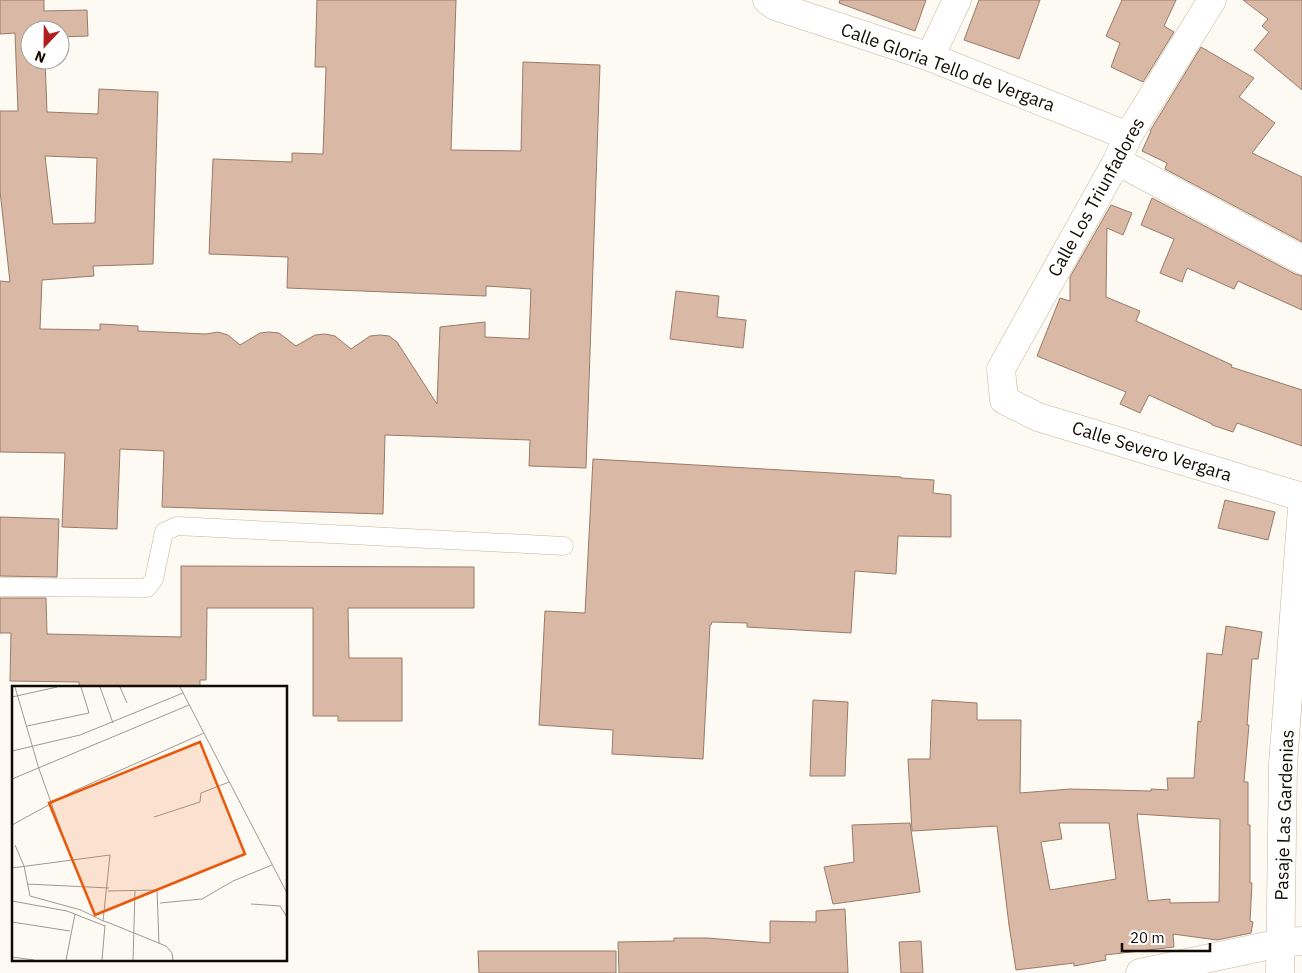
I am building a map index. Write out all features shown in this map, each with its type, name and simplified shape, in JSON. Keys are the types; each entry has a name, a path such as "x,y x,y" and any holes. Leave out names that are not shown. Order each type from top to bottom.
{"street":[{"name":"Calle Gloria Tello de Vergara","path":"767,0 775,6 930,57 1128,136"},
{"path":"930,57 957,0"},
{"name":"Calle Los Triunfadores","path":"1004,400 1001,370 1128,136 1212,0"},
{"path":"1116,161 1302,260"},
{"name":"Calle Severo Vergara","path":"1004,400 1038,417 1302,496"},
{"name":"Pasaje Las Gardenias","path":"1280,973 1291,942 1283,764 1302,508"},
{"path":"1140,973 1291,942"}],"lane":[{"path":"0,587 147,588 154,579 164,532 177,526 564,546"}],"building":[{"path":"0,0 44,0 44,11 87,10 88,36 70,37 70,20 20,20 20,70 45,70 47,112 98,114 99,89 158,92 153,264 93,266 94,276 42,280 40,329 100,330 100,324 138,326 138,331 206,334 218,332 228,335 240,345 260,333 269,332 279,333 296,346 315,335 325,334 335,336 351,349 370,336 389,336 397,342 437,404 440,327 485,322 485,337 529,339 531,289 486,286 486,296 287,288 288,257 209,254 213,159 292,162 292,153 323,154 326,67 315,67 317,0 456,0 451,150 521,151 523,62 600,65 586,468 529,466 530,440 385,435 383,514 162,507 164,451 120,449 117,529 62,527 65,453 0,452 0,281 10,282 0,191 0,111 18,111 15,33 0,34","holes":["45,156 97,158 95,223 53,224"]},
{"path":"840,0 926,0 915,31 839,3"},
{"path":"979,0 1040,0 1019,59 964,40"},
{"path":"1122,0 1176,0 1164,26 1174,32 1143,82 1111,67 1120,43 1106,36"},
{"path":"1243,0 1302,0 1302,90 1254,50 1269,32 1262,26 1268,19"},
{"path":"1201,47 1254,78 1239,97 1275,123 1252,153 1302,177 1302,242 1165,169 1167,163 1142,151 1150,131"},
{"path":"1152,198 1302,276 1302,310 1238,281 1234,289 1187,268 1182,282 1160,273 1174,239 1141,225"},
{"path":"1111,205 1132,213 1123,235 1107,228 1106,297 1140,311 1136,321 1232,365 1231,367 1302,390 1302,446 1237,423 1233,432 1212,425 1149,395 1140,413 1120,404 1126,392 1037,356 1060,298 1070,301 1070,277"},
{"path":"676,291 719,296 717,317 746,320 743,348 670,339"},
{"path":"593,459 934,480 933,493 951,495 951,537 898,536 896,574 855,571 851,633 747,627 747,623 712,622 710,625 703,759 612,754 613,730 539,725 545,611 585,613"},
{"path":"1225,500 1275,512 1268,540 1218,528"},
{"path":"0,517 59,519 57,577 0,576"},
{"path":"181,566 474,567 474,608 348,608 349,658 402,658 402,721 338,721 338,716 313,716 313,608 207,608 206,680 200,680 200,686 79,686 79,682 10,681 11,633 0,633 0,598 46,598 47,634 181,637"},
{"path":"1226,626 1262,632 1258,659 1252,659 1244,782 1248,782 1248,825 1250,825 1250,883 1252,883 1250,921 1253,922 1251,933 1217,940 1173,934 1174,947 1105,955 1106,960 1074,966 1074,963 1016,970 997,826 912,831 908,759 930,759 932,700 977,703 977,720 1021,720 1020,793 1070,789 1168,790 1167,778 1194,778 1198,721 1201,722 1207,653 1222,655","holes":["1137,814 1220,819 1219,902 1170,903 1170,899 1148,901","1059,823 1109,823 1116,879 1050,890 1041,842 1062,839"]},
{"path":"813,700 848,702 845,776 810,776"},
{"path":"910,823 920,892 833,904 824,867 854,862 852,825"},
{"path":"845,909 848,973 619,973 618,942 674,941 674,938 707,938 770,943 770,921 816,922 816,911"},
{"path":"921,941 923,973 901,973 899,942"},
{"path":"478,951 616,951 616,973 479,973"}]}
